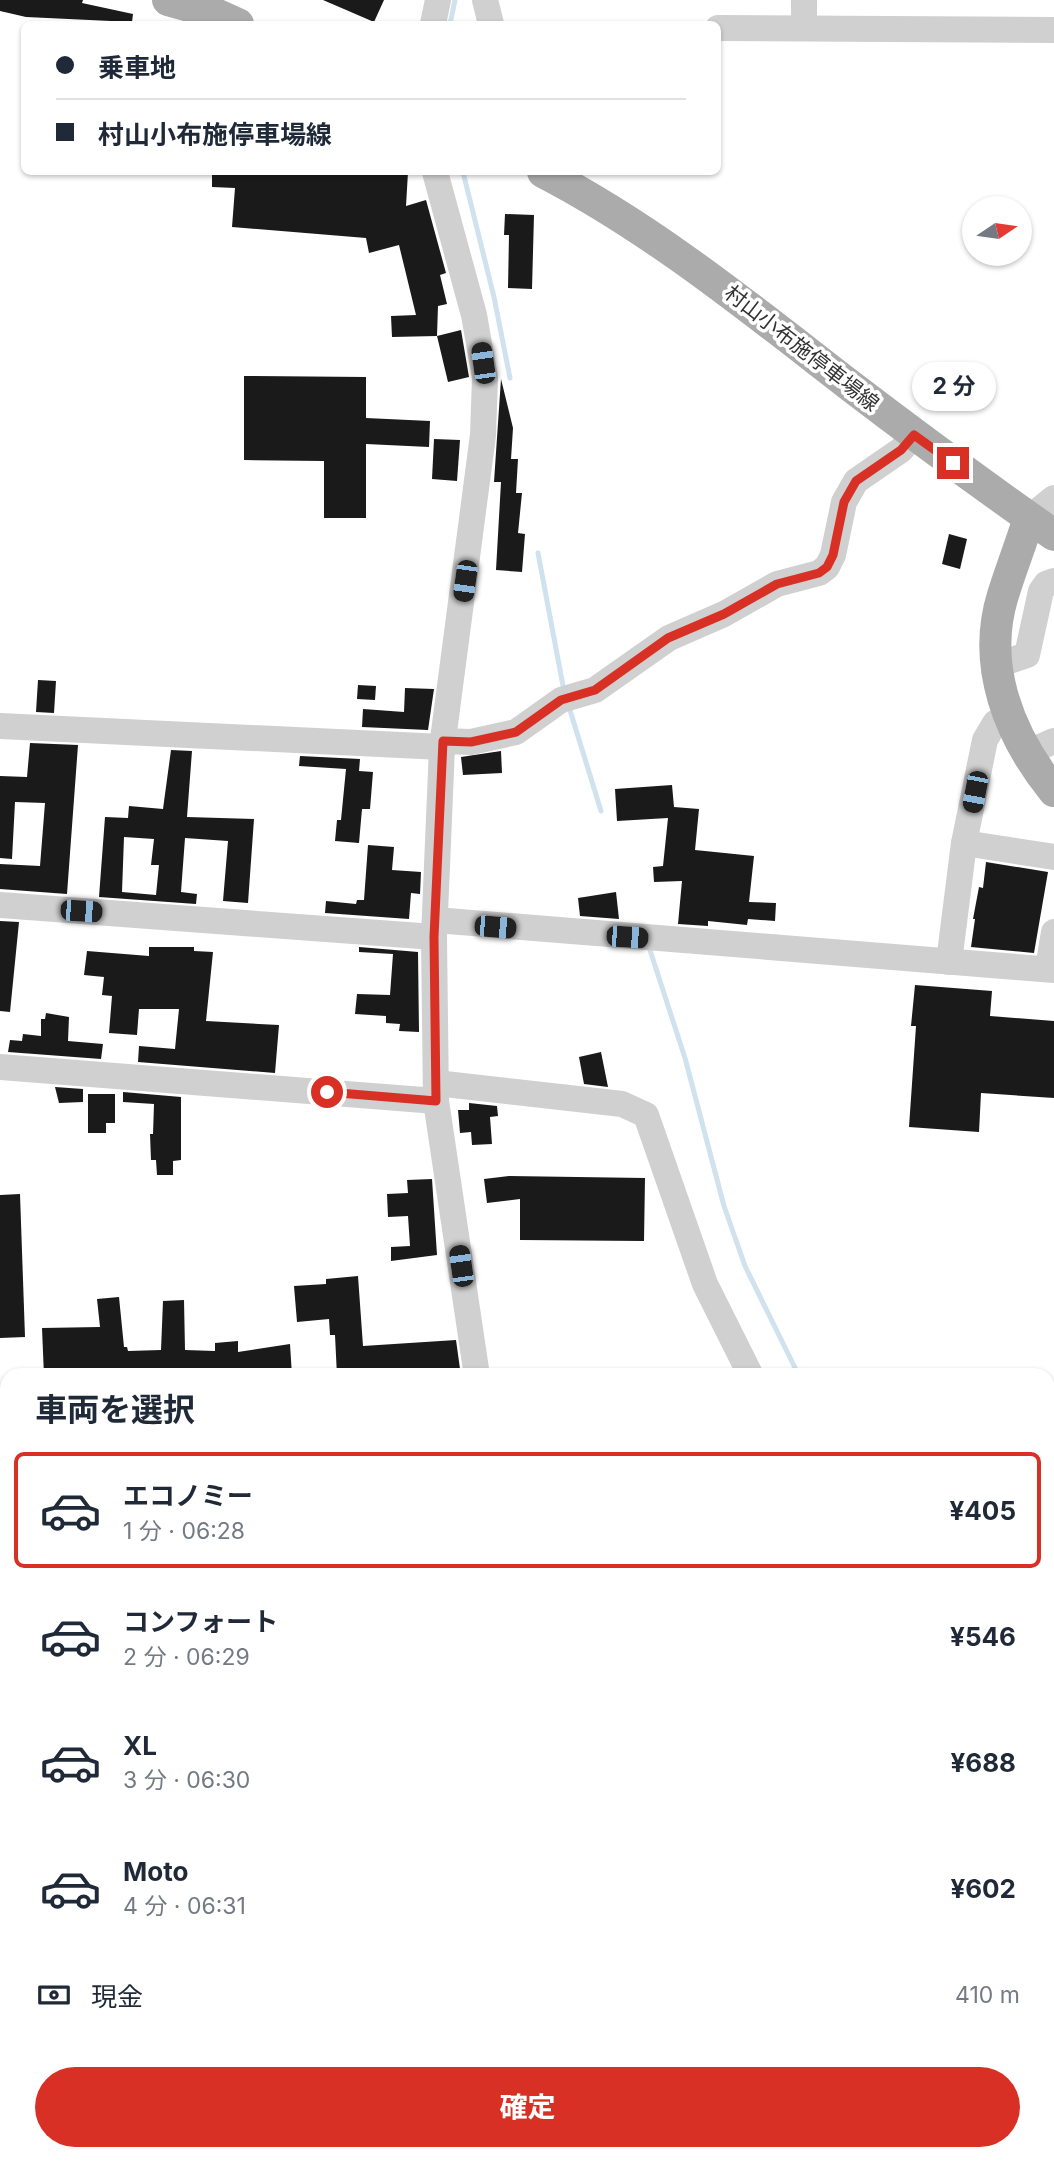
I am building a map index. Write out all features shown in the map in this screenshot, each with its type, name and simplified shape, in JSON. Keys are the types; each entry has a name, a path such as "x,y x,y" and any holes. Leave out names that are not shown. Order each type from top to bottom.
{"main road":[{"path":"168,0 232,21"},
{"name":"村山小布施停車場線","path":"550,175 580,191 726,289 914,435 1042,526"},
{"path":"1042,526 1002,596 996,625 995,666 1009,716 1041,747 1054,791"}],"street":[{"path":"434,21 438,0"},
{"path":"485,0 490,21"},
{"path":"804,0 804,27"},
{"path":"721,29 804,27 1054,30"},
{"path":"436,175 474,315 485,378 483,435 443,744 434,928 436,1092 476,1368"},
{"path":"0,726 443,744 471,742 516,732 566,699 595,690 668,638 724,614 768,588 819,573 827,567 833,555 844,502 856,481 901,450 914,435"},
{"path":"1042,526 1054,498"},
{"path":"995,666 1027,655 1041,591 1046,584 1054,581"},
{"path":"949,962 964,843 985,740 995,723 1009,716"},
{"path":"964,843 1054,857"},
{"path":"0,905 434,928 1051,969 1054,932"},
{"path":"0,1067 622,1104 646,1115 705,1284 747,1368"}],"building":[{"path":"0,0 83,0 82,3 133,14 132,21 111,21 26,17 0,11"},
{"path":"323,0 384,0 374,21"},
{"path":"212,175 408,175 406,206 426,200 446,273 440,275 447,304 438,306 437,336 392,337 391,316 416,315 399,245 369,253 366,238 232,227 235,188 212,187"},
{"path":"505,214 534,215 532,289 508,288 509,235 504,235"},
{"path":"461,330 469,377 448,382 437,336"},
{"path":"244,376 366,377 366,418 430,421 429,447 366,444 366,518 324,518 324,461 244,460"},
{"path":"501,379 513,428 511,459 518,459 516,493 522,493 518,533 525,534 522,572 496,570 501,482 494,482"},
{"path":"434,439 460,440 457,481 432,479"},
{"path":"949,534 967,539 960,569 942,564"},
{"path":"38,680 56,681 54,713 36,712"},
{"path":"358,685 376,686 375,700 357,699"},
{"path":"405,688 434,689 428,730 362,727 363,709 404,712"},
{"path":"30,743 78,745 67,894 0,889 0,864 40,866 45,803 15,802 12,859 0,858 0,776 27,777"},
{"path":"171,750 192,751 187,817 254,819 248,903 223,901 228,841 185,838 181,892 197,894 196,904 99,897 105,817 128,818 129,806 163,809","holes":["124,837 154,839 151,865 159,865 156,895 122,892"]},
{"path":"501,751 502,773 463,775 461,757"},
{"path":"300,756 360,759 359,771 373,772 370,809 362,809 359,843 335,841 337,820 341,820 346,769 299,766"},
{"path":"672,785 674,807 699,809 695,850 754,856 749,902 776,903 775,921 748,919 747,925 708,921 708,926 678,924 682,881 654,882 653,867 663,866 668,818 617,821 615,789"},
{"path":"368,845 394,847 392,870 421,872 420,894 411,893 409,919 325,913 326,901 356,904 357,900 364,900"},
{"path":"986,862 1048,872 1034,953 971,947 973,919 979,887 983,888"},
{"path":"616,892 619,919 580,916 578,898"},
{"path":"0,921 19,922 10,1012 0,1011"},
{"path":"149,947 194,947 194,951 213,952 206,1021 279,1025 275,1073 138,1062 139,1046 175,1049 179,1009 139,1009 137,1035 109,1033 112,996 102,995 104,977 84,975 87,951 149,956"},
{"path":"359,947 418,952 419,1032 399,1031 400,1024 386,1023 386,1016 355,1014 357,994 390,995 393,954 359,952"},
{"path":"915,985 992,991 990,1016 1054,1021 1054,1098 981,1093 979,1132 909,1127 916,1026 911,1026"},
{"path":"46,1013 69,1017 68,1041 103,1044 101,1059 8,1052 10,1040 22,1041 23,1034 41,1036 41,1019 45,1019"},
{"path":"601,1052 608,1087 584,1084 579,1057"},
{"path":"55,1087 83,1089 83,1102 59,1103"},
{"path":"123,1092 181,1097 181,1160 173,1161 173,1175 157,1175 156,1160 151,1160 150,1134 153,1134 154,1104 123,1102"},
{"path":"88,1094 115,1094 115,1123 106,1123 106,1133 88,1133"},
{"path":"469,1103 497,1106 498,1116 490,1117 492,1144 472,1145 471,1132 460,1133 458,1110 469,1110"},
{"path":"509,1176 645,1178 644,1241 520,1240 520,1199 487,1203 484,1179"},
{"path":"432,1179 437,1255 391,1261 391,1247 410,1246 408,1216 388,1217 387,1194 408,1193 407,1180"},
{"path":"20,1194 25,1337 0,1338 0,1195"},
{"path":"358,1276 363,1346 456,1340 460,1368 337,1368 335,1335 330,1335 329,1319 297,1322 294,1286 326,1284 326,1279"},
{"path":"119,1297 124,1347 127,1347 128,1351 161,1350 163,1301 184,1300 185,1350 215,1351 215,1343 238,1341 238,1352 290,1344 292,1368 44,1368 42,1328 100,1327 97,1299"}],"waterway":[{"path":"451,21 455,0"},
{"path":"464,175 494,297 510,378"},
{"path":"538,553 564,691"},
{"path":"569,707 601,811"},
{"path":"649,947 685,1058 724,1206 745,1266 795,1368"}],"route":[{"path":"327,1092 436,1101 434,937 443,741 471,742 516,732 561,700 595,690 668,638 724,614 777,584 819,573 827,567 833,555 844,502 856,481 901,450 914,435 953,463"}]}
